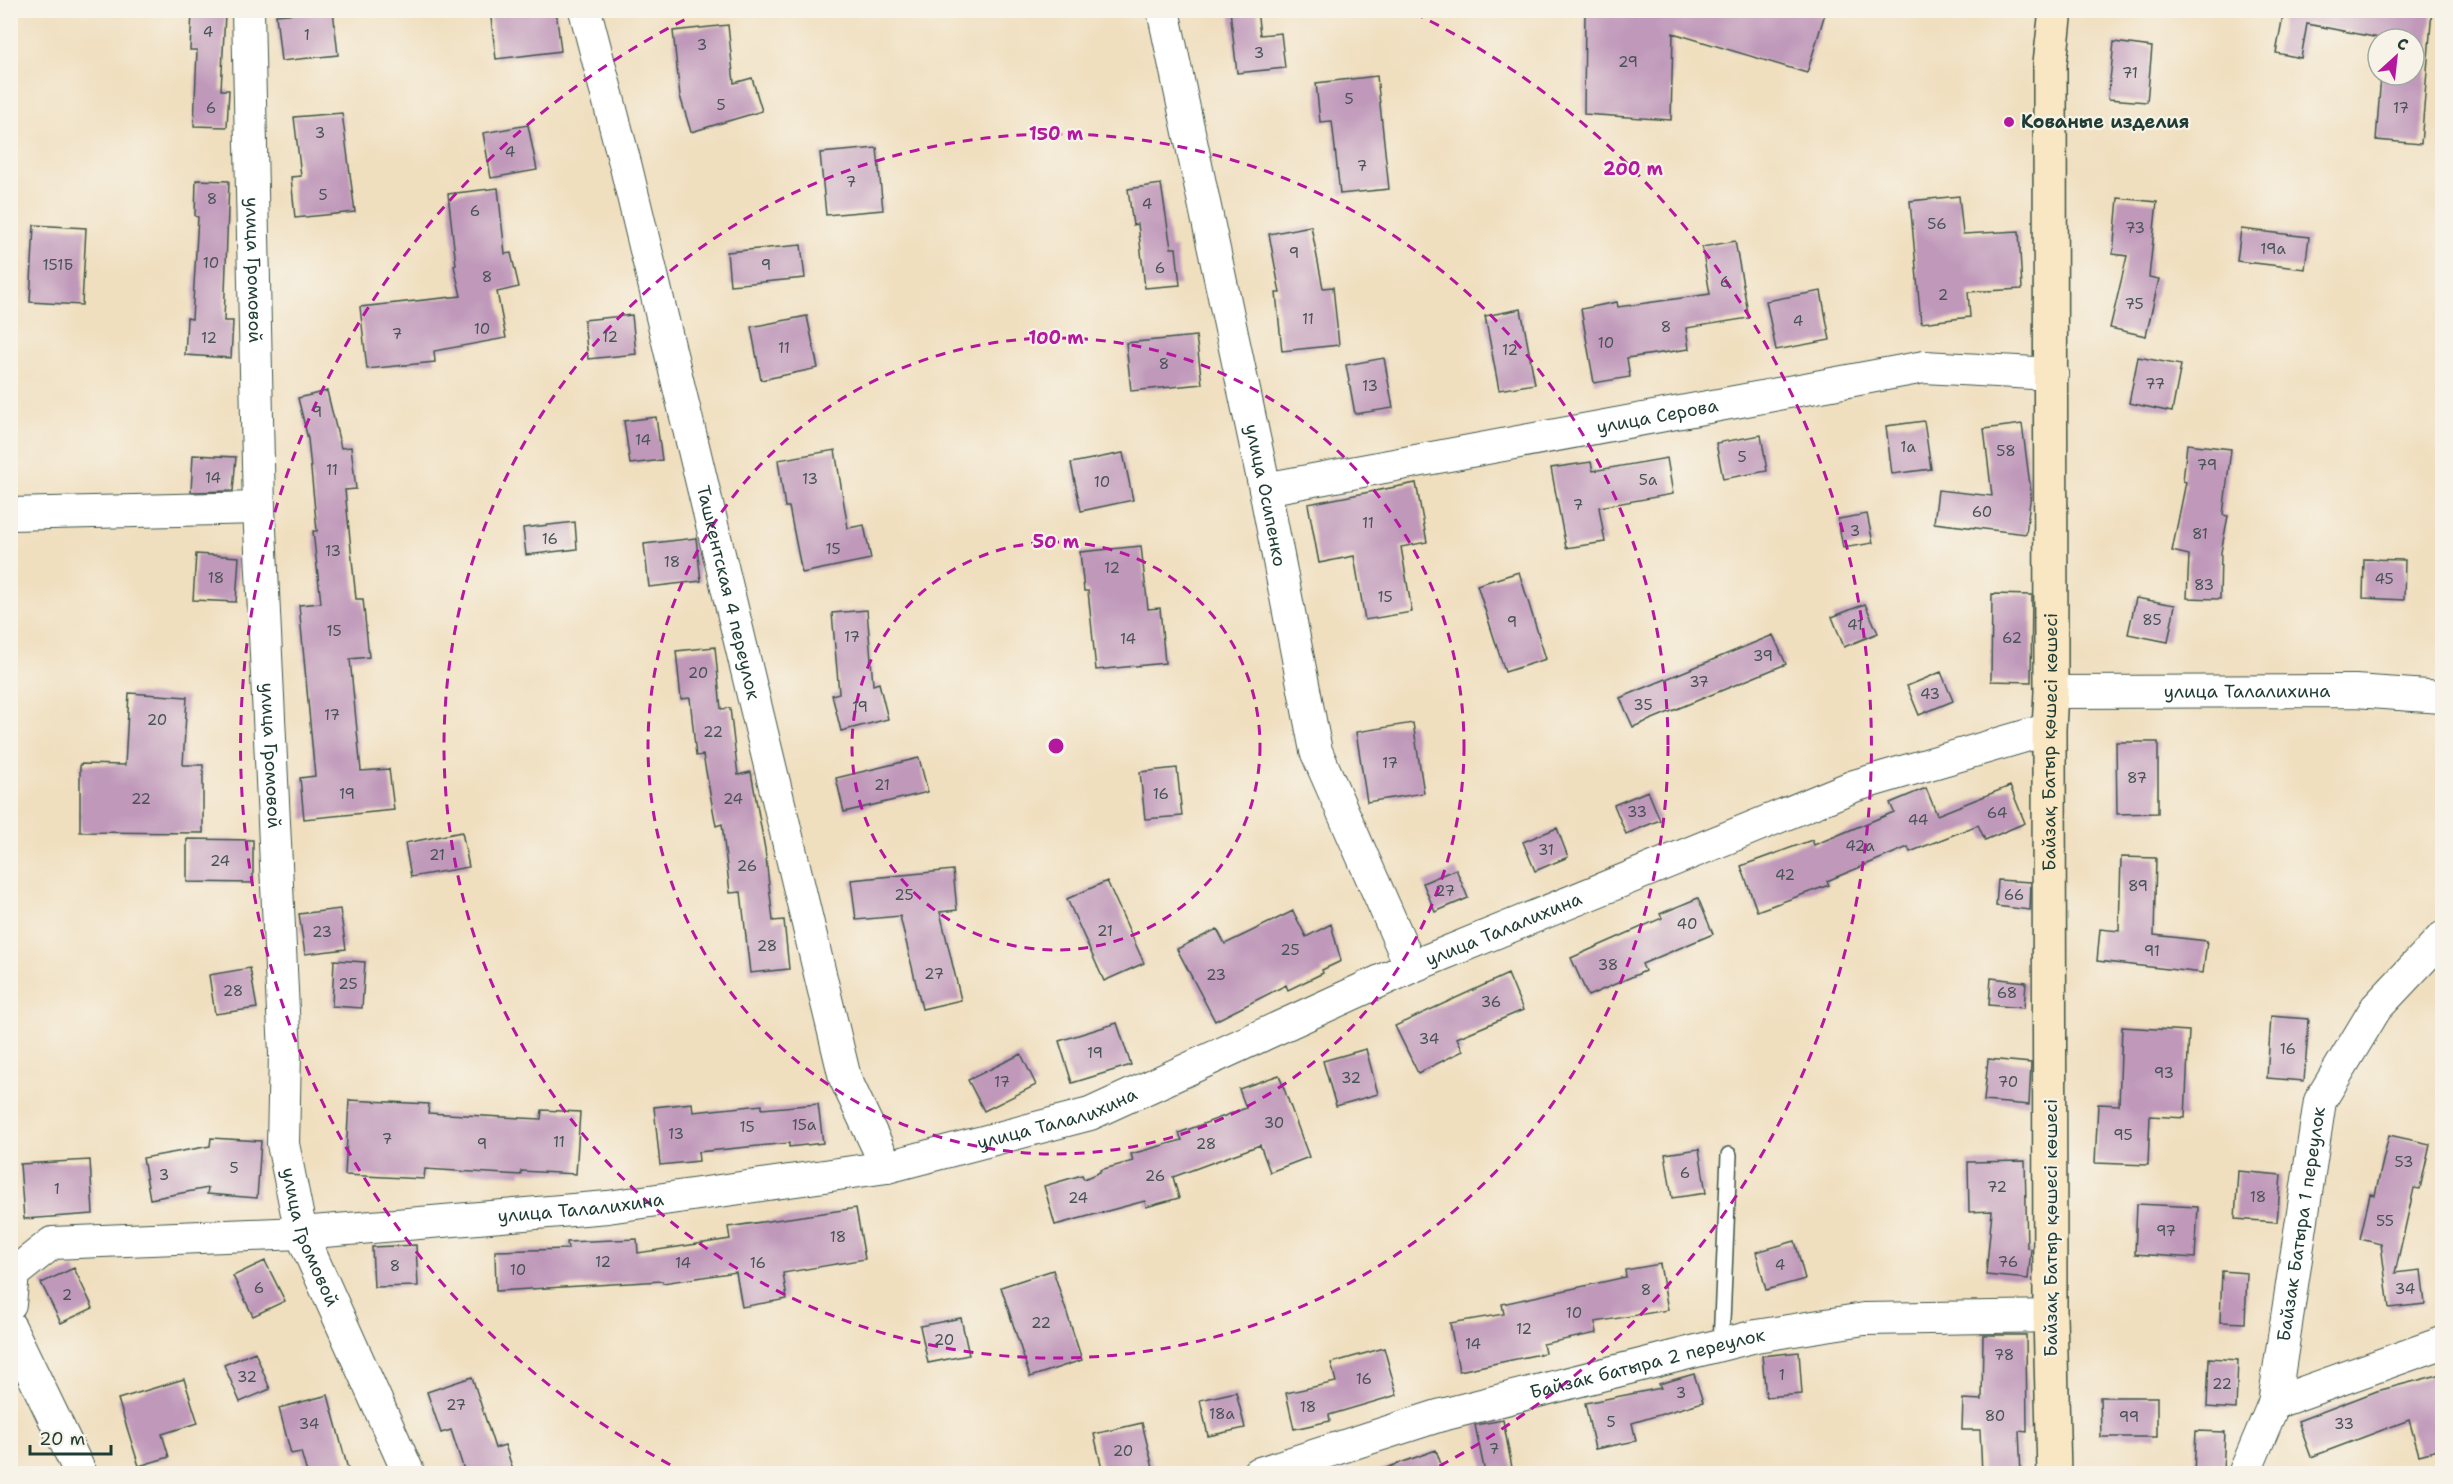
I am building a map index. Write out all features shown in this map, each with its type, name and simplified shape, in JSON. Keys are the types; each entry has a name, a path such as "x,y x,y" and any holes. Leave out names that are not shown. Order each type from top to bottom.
{"main road":[{"name":"Байзақ Батыр қөшесі көшесі","path":"2054,1473 2050,1316 2049,729 2052,374 2050,63 2056,10"}],"street":[{"name":"улица Громовой","path":"248,10 259,508 285,1053 283,1143 301,1233 409,1473"},
{"name":"Ташкентская 4 переулок","path":"585,10 629,178 846,1078 887,1167"},
{"name":"улица Осипенко","path":"1163,10 1264,489 1316,751 1411,967"},
{"name":"улица Серова","path":"1264,489 1924,367 2052,374"},
{"path":"10,514 259,508"},
{"name":"улица Талалихина","path":"2051,692 2355,691 2442,697"},
{"name":"улица Талалихина","path":"12,1289 52,1243 301,1233 608,1207 887,1167 1090,1114 1411,967 1854,786 2049,729"},
{"name":"Байзак Батыра 1 переулок","path":"2244,1473 2274,1403 2320,1101 2376,1008 2442,938"},
{"name":"Байзак батыра 2 переулок","path":"1257,1473 1438,1416 1756,1336 1864,1320 2050,1316"},
{"path":"10,1327 81,1473"},
{"path":"2274,1403 2442,1343"}],"lane":[{"path":"1721,1345 1729,1155"}],"building":[{"path":"333,10 338,55 281,61 276,15"},
{"path":"490,10 556,10 561,51 496,59"},
{"path":"1230,10 1257,10 1260,35 1281,33 1285,68 1237,73"},
{"path":"1585,10 1826,10 1807,73 1673,33 1671,120 1584,114"},
{"path":"2284,10 2432,10 2426,83 2426,27 2366,27 2366,35 2307,24 2301,58 2276,53"},
{"path":"192,13 225,14 221,90 229,90 227,127 194,126 197,50 190,50"},
{"path":"728,25 734,83 752,78 762,111 691,132 680,96 673,31"},
{"path":"2114,42 2152,47 2147,102 2108,99"},
{"path":"1377,76 1389,189 1340,194 1332,121 1320,122 1316,83"},
{"path":"2380,87 2426,87 2421,144 2376,140"},
{"path":"342,113 355,212 295,218 291,177 301,176 294,117"},
{"path":"528,125 537,170 491,178 483,133"},
{"path":"877,148 883,210 826,215 820,153"},
{"path":"196,180 229,181 224,321 233,321 231,358 185,355 187,318 192,319 198,217 195,216"},
{"path":"1161,184 1171,248 1176,248 1180,285 1145,288 1138,224 1133,225 1128,189"},
{"path":"498,188 505,254 511,253 519,287 497,292 506,338 434,351 435,362 367,369 360,307 461,296 454,266 456,265 448,194"},
{"path":"1959,196 1963,234 2019,231 2022,289 1968,292 1970,317 1921,323 1910,201"},
{"path":"2118,198 2157,202 2149,277 2159,279 2146,336 2110,328 2127,256 2113,254"},
{"path":"34,225 86,228 82,305 30,302"},
{"path":"1311,226 1323,288 1333,287 1339,345 1282,351 1276,293 1280,293 1269,234"},
{"path":"2241,229 2309,237 2305,269 2237,261"},
{"path":"1735,241 1749,318 1686,328 1689,349 1627,358 1630,377 1594,383 1581,309 1617,302 1618,307 1710,294 1702,247"},
{"path":"801,245 805,278 730,285 727,252"},
{"path":"1821,291 1830,340 1776,350 1766,301"},
{"path":"1521,309 1535,384 1499,390 1485,316"},
{"path":"632,315 636,354 588,359 584,320"},
{"path":"807,316 818,368 761,380 751,327"},
{"path":"1196,336 1202,384 1131,391 1126,343"},
{"path":"2138,357 2181,365 2172,412 2129,403"},
{"path":"1384,358 1393,408 1355,414 1346,365"},
{"path":"327,391 341,448 351,447 356,489 345,490 356,599 363,599 369,657 350,659 361,771 389,769 394,810 304,819 300,778 315,776 299,605 321,603 313,531 317,531 308,439 298,398"},
{"path":"656,417 662,460 630,464 624,421"},
{"path":"1924,421 1931,469 1892,474 1886,426"},
{"path":"2022,424 2031,493 2026,534 1934,523 1938,490 1992,496 1984,429"},
{"path":"1761,435 1767,471 1723,479 1716,443"},
{"path":"2187,444 2231,449 2223,515 2228,516 2221,552 2220,599 2187,598 2189,555 2172,551 2186,482 2183,481"},
{"path":"835,450 848,528 864,525 871,559 802,573 789,507 785,507 778,460"},
{"path":"1123,453 1133,500 1081,511 1071,463"},
{"path":"193,455 236,457 233,491 191,492"},
{"path":"1667,458 1673,494 1599,507 1605,542 1566,548 1551,468 1591,462 1593,471"},
{"path":"1416,483 1427,542 1401,547 1412,612 1365,620 1354,556 1319,563 1308,504"},
{"path":"1867,514 1873,543 1843,548 1838,519"},
{"path":"575,522 577,549 526,555 523,528"},
{"path":"696,538 701,581 649,587 644,544"},
{"path":"1141,546 1148,609 1160,608 1165,663 1096,670 1088,591 1084,591 1080,552"},
{"path":"196,554 239,557 236,602 193,600"},
{"path":"2364,559 2405,560 2404,600 2363,598"},
{"path":"1519,572 1546,659 1505,672 1477,585"},
{"path":"1992,594 2032,595 2031,682 1991,681"},
{"path":"2136,598 2175,605 2168,642 2128,634"},
{"path":"1865,604 1878,633 1844,647 1832,617"},
{"path":"867,610 873,685 879,683 888,719 841,731 832,695 839,693 832,613"},
{"path":"1773,635 1786,664 1633,727 1620,698"},
{"path":"715,647 721,709 730,708 738,775 751,772 765,849 773,921 784,920 789,969 750,973 741,892 730,893 722,824 716,826 703,755 696,756 690,698 681,699 676,651"},
{"path":"1941,672 1953,701 1919,715 1907,686"},
{"path":"129,693 187,697 183,765 203,765 203,833 80,832 80,764 125,765"},
{"path":"1413,723 1424,793 1367,802 1356,732"},
{"path":"2116,742 2158,742 2158,813 2117,814"},
{"path":"919,758 928,792 844,812 836,778"},
{"path":"1177,768 1182,816 1145,819 1140,772"},
{"path":"2010,786 2025,823 1985,840 1978,825 1910,852 1908,847 1827,881 1829,885 1757,911 1741,866 1812,840 1814,845 1894,812 1890,803 1926,788 1937,815"},
{"path":"1648,791 1660,820 1626,834 1614,805"},
{"path":"1557,828 1568,857 1535,871 1523,842"},
{"path":"462,832 469,867 411,877 405,843"},
{"path":"187,839 253,840 253,883 187,882"},
{"path":"2121,857 2156,858 2154,935 2207,941 2203,973 2097,961 2100,929 2119,931"},
{"path":"1456,869 1468,898 1435,912 1423,883"},
{"path":"953,870 957,910 940,912 961,1000 922,1009 900,916 856,920 851,880"},
{"path":"1998,880 2031,882 2030,910 1996,906"},
{"path":"1107,881 1144,963 1104,981 1067,899"},
{"path":"1698,898 1713,934 1642,964 1645,971 1588,996 1571,958 1662,918 1660,914"},
{"path":"340,909 346,949 305,954 299,914"},
{"path":"1293,911 1306,937 1331,924 1341,961 1322,970 1323,973 1288,990 1286,985 1215,1021 1177,949 1217,929 1225,944"},
{"path":"334,960 365,962 362,1008 332,1006"},
{"path":"250,968 257,1008 215,1014 209,975"},
{"path":"1508,974 1523,1010 1457,1038 1463,1051 1418,1073 1395,1026"},
{"path":"1991,978 2026,982 2024,1008 1989,1005"},
{"path":"2271,1016 2309,1019 2304,1081 2267,1078"},
{"path":"1117,1023 1131,1065 1072,1083 1059,1041"},
{"path":"2122,1027 2189,1031 2185,1118 2150,1116 2148,1165 2095,1163 2098,1104 2119,1105"},
{"path":"1366,1049 1378,1094 1336,1106 1323,1061"},
{"path":"1021,1054 1036,1085 984,1111 968,1080"},
{"path":"1988,1059 2031,1063 2029,1105 1984,1101"},
{"path":"1279,1075 1309,1157 1270,1172 1260,1145 1173,1177 1179,1198 1146,1207 1145,1201 1055,1225 1044,1186 1082,1175 1084,1179 1100,1170 1133,1161 1131,1154 1182,1140 1179,1133 1246,1108 1239,1089"},
{"path":"349,1100 429,1104 428,1113 541,1119 542,1110 580,1112 576,1174 521,1171 521,1175 425,1169 424,1179 345,1175"},
{"path":"692,1103 693,1112 762,1105 762,1109 818,1104 823,1143 789,1147 789,1143 698,1152 699,1161 660,1165 654,1107"},
{"path":"2389,1135 2430,1144 2420,1189 2414,1188 2395,1273 2421,1270 2425,1304 2389,1308 2381,1244 2360,1239 2370,1194 2375,1195"},
{"path":"211,1138 261,1141 257,1198 207,1194 208,1188 150,1199 143,1158 210,1146"},
{"path":"1699,1149 1706,1193 1672,1198 1665,1154"},
{"path":"90,1160 93,1214 24,1219 20,1164"},
{"path":"2025,1161 2027,1248 2031,1249 2028,1279 1986,1275 1992,1211 1969,1212 1968,1162"},
{"path":"2238,1171 2281,1175 2277,1222 2235,1219"},
{"path":"2137,1204 2198,1207 2195,1258 2135,1254"},
{"path":"856,1208 865,1259 783,1273 787,1299 742,1307 736,1272 663,1283 662,1281 496,1291 495,1251 568,1249 567,1242 637,1239 638,1253 730,1239 728,1227"},
{"path":"1795,1241 1805,1279 1766,1290 1756,1252"},
{"path":"416,1245 418,1286 374,1287 372,1247"},
{"path":"265,1261 285,1301 253,1316 233,1276"},
{"path":"1660,1264 1668,1310 1595,1322 1597,1333 1543,1344 1545,1353 1459,1371 1450,1323 1504,1314 1502,1304 1626,1277 1625,1270"},
{"path":"74,1268 93,1308 61,1323 41,1283"},
{"path":"1053,1270 1082,1360 1030,1377 1001,1287"},
{"path":"2222,1271 2247,1273 2245,1323 2220,1322"},
{"path":"961,1318 969,1355 928,1363 920,1326"},
{"path":"1983,1335 2026,1335 2027,1432 2019,1431 2021,1473 1982,1473 1980,1430 1962,1430 1963,1399 1982,1400"},
{"path":"1384,1348 1397,1395 1329,1415 1330,1421 1294,1429 1286,1393 1336,1382 1331,1363"},
{"path":"255,1352 270,1389 240,1402 224,1365"},
{"path":"1799,1352 1802,1394 1766,1397 1762,1356"},
{"path":"2209,1358 2238,1360 2236,1409 2207,1407"},
{"path":"1694,1374 1703,1402 1632,1423 1636,1441 1595,1449 1585,1403 1661,1388 1659,1384"},
{"path":"2442,1374 2442,1449 2419,1455 2409,1420 2311,1457 2298,1421 2377,1391"},
{"path":"472,1377 495,1448 505,1445 514,1473 465,1473 451,1430 441,1433 427,1392"},
{"path":"184,1379 198,1423 162,1434 169,1457 139,1466 118,1399"},
{"path":"1236,1392 1245,1428 1208,1436 1200,1400"},
{"path":"328,1395 349,1473 307,1473 301,1452 291,1454 279,1408"},
{"path":"2100,1397 2157,1397 2157,1437 2101,1437"},
{"path":"1503,1420 1513,1473 1485,1473 1475,1425"},
{"path":"1142,1423 1153,1468 1129,1473 1103,1473 1094,1434"},
{"path":"2196,1431 2225,1432 2223,1473 2194,1473"},
{"path":"1436,1450 1444,1473 1379,1473 1378,1471"}],"place":[{"name":"Кованые изделия","path":"2009,122"}]}
